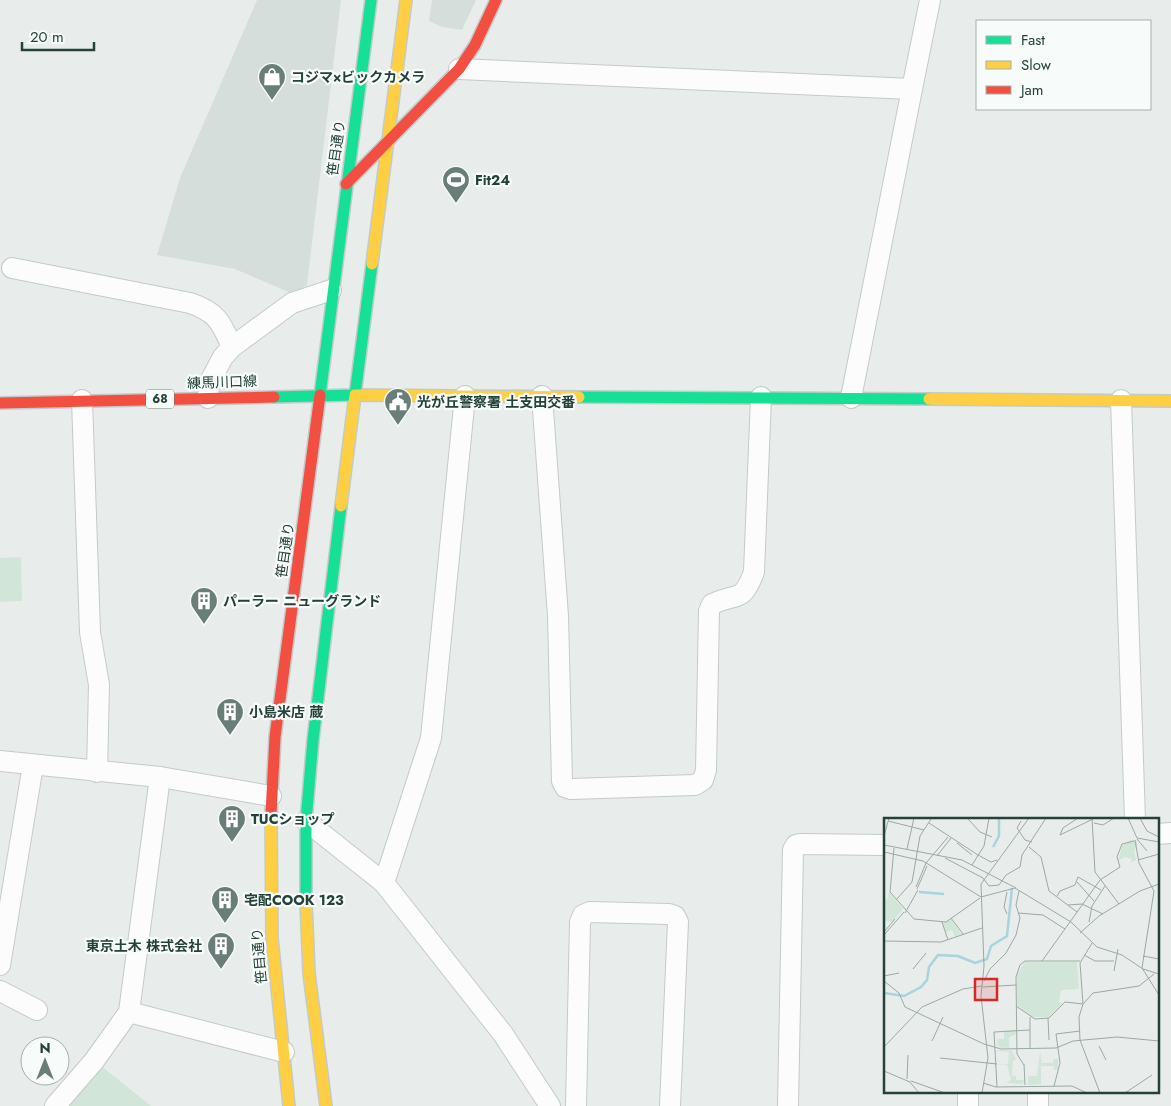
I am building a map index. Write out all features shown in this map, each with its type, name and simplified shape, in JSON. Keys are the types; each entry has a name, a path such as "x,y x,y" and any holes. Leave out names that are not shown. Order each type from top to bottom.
{"main road":[{"name":"笹目通り","path":"289,1106 272,938 271,796 275,737 371,0"},
{"path":"326,1106 309,964 306,920 306,822 313,740 354,395 406,0"},
{"path":"346,184 459,69 475,45 496,0"},
{"name":"練馬川口線","path":"0,403 320,395 1171,401"}],"street":[{"path":"851,398 930,0"},
{"path":"459,69 912,89"},
{"path":"12,268 190,303 208,309 219,320 232,347"},
{"path":"208,398 209,383 223,357 232,347 292,303 332,290"},
{"path":"384,883 431,738 465,396"},
{"path":"542,396 558,616 562,781 565,787 571,789 695,785 703,780 706,770 710,611 712,604 743,594 748,588 754,572 761,397"},
{"path":"82,400 90,632 99,685 97,772"},
{"path":"1120,400 1135,818"},
{"path":"0,761 160,777 271,796"},
{"path":"0,964 34,765"},
{"path":"55,1106 94,1061 129,1012 160,777"},
{"path":"306,822 384,883 504,1034 550,1106"},
{"path":"1158,834 1171,833"},
{"path":"788,1106 793,850 796,845 800,844 884,845"},
{"path":"576,1106 580,922 583,915 590,912 669,914 675,916 678,922 670,1106"},
{"path":"0,991 37,1010"},
{"path":"129,1012 284,1052"}],"shaded area":[{"path":"257,0 341,0 307,285 293,294 235,269 157,255 180,178"},
{"path":"432,0 476,0 462,30 442,27 429,21"}],"green space":[{"path":"21,557 22,601 0,602 0,558"},
{"path":"100,1065 151,1106 65,1106"}],"traffic: fast":[{"path":"320,395 371,0"},
{"path":"274,397 355,395 372,264"},
{"path":"579,397 929,399"},
{"path":"306,902 306,821 313,740 341,506"}],"traffic: slow":[{"path":"372,264 406,0"},
{"path":"341,506 355,395 579,397"},
{"path":"929,399 1171,401"},
{"path":"271,814 272,938 289,1106"},
{"path":"306,902 309,973 326,1106"}],"traffic: jam":[{"path":"346,184 459,69 475,45 496,0"},
{"path":"271,814 275,737 320,395"},
{"path":"0,403 274,397"}],"place":[{"name":"コジマ×ビックカメラ","path":"272,101"},
{"name":"Fit24","path":"456,204"},
{"name":"光が丘警察署 土支田交番","path":"398,426"},
{"name":"パーラー ニューグランド","path":"204,625"},
{"name":"小島米店 蔵","path":"230,736"},
{"name":"TUCショップ","path":"232,843"},
{"name":"宅配COOK 123","path":"225,924"},
{"name":"東京土木 株式会社","path":"221,970"}]}
